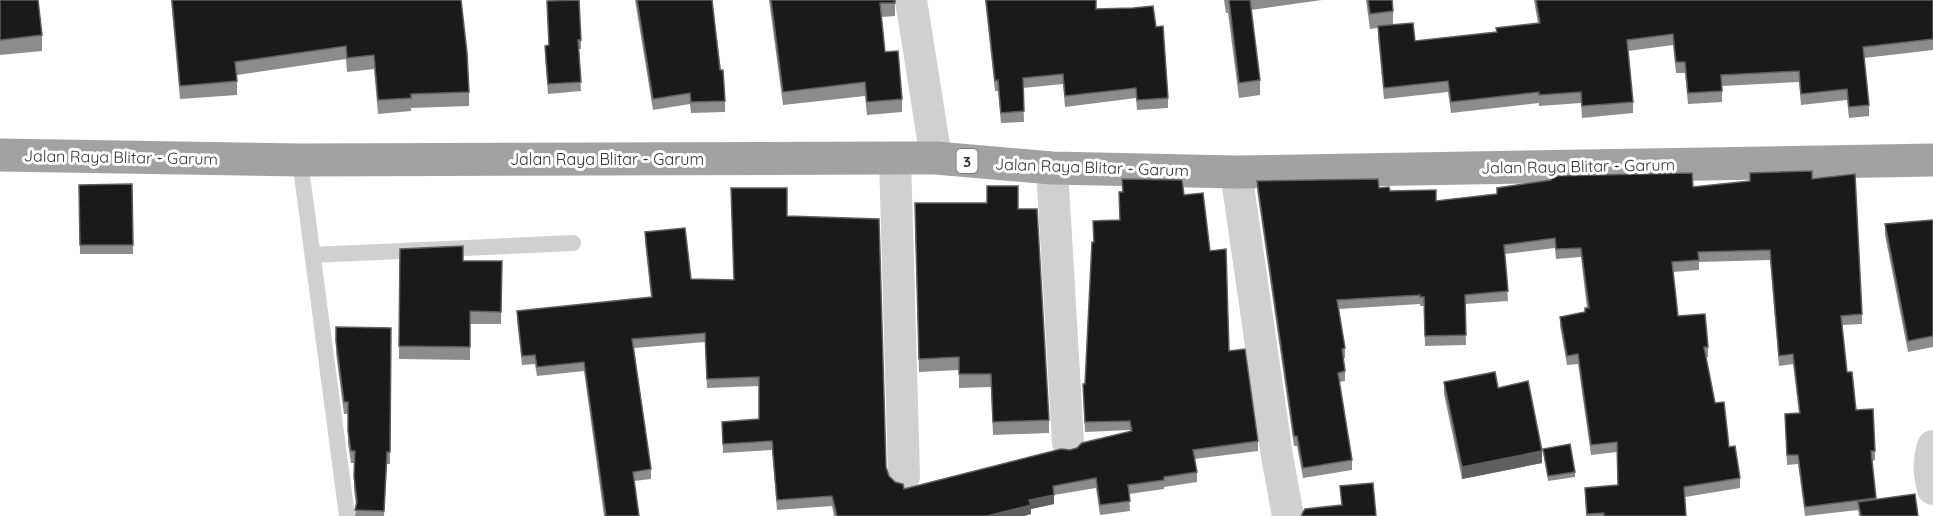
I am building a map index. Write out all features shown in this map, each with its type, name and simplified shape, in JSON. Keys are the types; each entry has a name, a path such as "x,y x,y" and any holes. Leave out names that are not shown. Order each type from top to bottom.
{"highway":[{"name":"Jalan Raya Blitar - Garum","path":"0,155 300,160 936,158 1052,168 1236,172 1933,160"}],"street":[{"path":"911,0 936,158"},
{"path":"895,158 904,476"},
{"path":"1052,168 1068,442"},
{"path":"1236,172 1277,456 1288,516"},
{"path":"1933,446 1929,459 1929,472 1933,489"}],"lane":[{"path":"300,160 347,516"},
{"path":"313,255 573,243"}],"building":[{"path":"0,0 38,0 42,35 0,40"},
{"path":"172,0 461,0 469,92 411,94 411,98 378,100 374,55 347,58 346,46 235,62 237,81 180,86"},
{"path":"579,0 581,40 578,40 581,82 548,84 545,46 549,45 547,1"},
{"path":"637,0 712,0 720,70 723,70 725,101 691,102 690,93 653,99"},
{"path":"771,0 895,0 895,3 880,3 885,52 898,51 902,99 867,102 865,82 783,92"},
{"path":"986,0 1096,0 1096,9 1153,6 1156,27 1163,26 1168,98 1137,100 1136,88 1065,96 1063,74 1023,78 1024,111 1001,113"},
{"path":"1229,0 1250,0 1260,80 1239,83"},
{"path":"1368,0 1392,0 1393,11 1370,14"},
{"path":"1536,0 1933,0 1933,39 1863,47 1869,105 1849,107 1847,89 1801,94 1799,71 1721,75 1722,91 1688,93 1685,62 1676,62 1673,34 1627,40 1633,102 1582,106 1581,92 1539,95 1539,92 1451,102 1448,81 1384,88 1378,26 1413,23 1415,41 1497,32 1496,28 1540,23"},
{"path":"1812,171 1812,179 1855,174 1862,314 1841,316 1847,372 1852,372 1856,410 1873,409 1875,451 1871,451 1876,498 1805,507 1798,455 1787,455 1785,414 1800,413 1793,354 1779,356 1770,250 1698,252 1699,260 1672,262 1678,316 1705,314 1708,347 1704,347 1715,403 1724,402 1729,447 1735,446 1740,478 1684,487 1686,516 1587,514 1585,488 1618,485 1617,442 1591,445 1578,354 1567,356 1560,317 1585,312 1585,308 1589,308 1581,248 1556,249 1555,238 1504,245 1508,291 1465,295 1466,335 1425,336 1424,297 1420,295 1337,300 1345,348 1342,349 1345,371 1338,373 1352,460 1303,468 1297,436 1294,436 1257,181 1378,179 1379,188 1389,187 1390,191 1436,190 1436,201 1497,194 1497,188 1551,180 1551,176 1692,173 1693,187 1750,181 1750,173"},
{"path":"1122,179 1182,180 1184,195 1203,193 1210,251 1226,249 1229,351 1245,349 1258,441 1193,450 1197,472 1128,485 1130,501 1100,505 1096,478 1053,486 1054,495 1029,500 1031,505 987,516 837,516 832,496 777,500 772,441 723,444 722,422 759,419 759,377 707,379 705,333 632,339 651,469 633,472 639,516 606,516 584,362 537,367 535,355 522,356 517,311 652,297 645,232 685,228 691,279 734,280 731,188 787,188 787,216 879,219 886,467 889,476 895,482 903,484 904,489 1061,449 1077,448 1082,443 1132,431 1130,421 1085,422 1083,384 1085,384 1092,242 1094,242 1093,221 1120,220 1119,192 1123,192"},
{"path":"132,184 133,245 80,245 79,185"},
{"path":"987,186 1018,186 1018,209 1037,209 1049,420 993,422 991,374 959,374 959,357 919,359 915,203 987,203"},
{"path":"1933,220 1933,336 1908,341 1885,224"},
{"path":"463,246 463,261 502,261 501,312 470,311 470,347 399,346 400,249"},
{"path":"336,327 391,328 390,452 387,452 384,511 355,510 357,502 354,476 355,451 351,451 348,402 344,402"},
{"path":"1495,372 1498,388 1528,381 1542,451 1462,467 1444,382"},
{"path":"1570,444 1575,472 1548,476 1543,449"},
{"path":"1373,483 1376,516 1302,516 1305,509 1342,505 1340,486"},
{"path":"1915,494 1918,516 1861,516 1858,502"}]}
